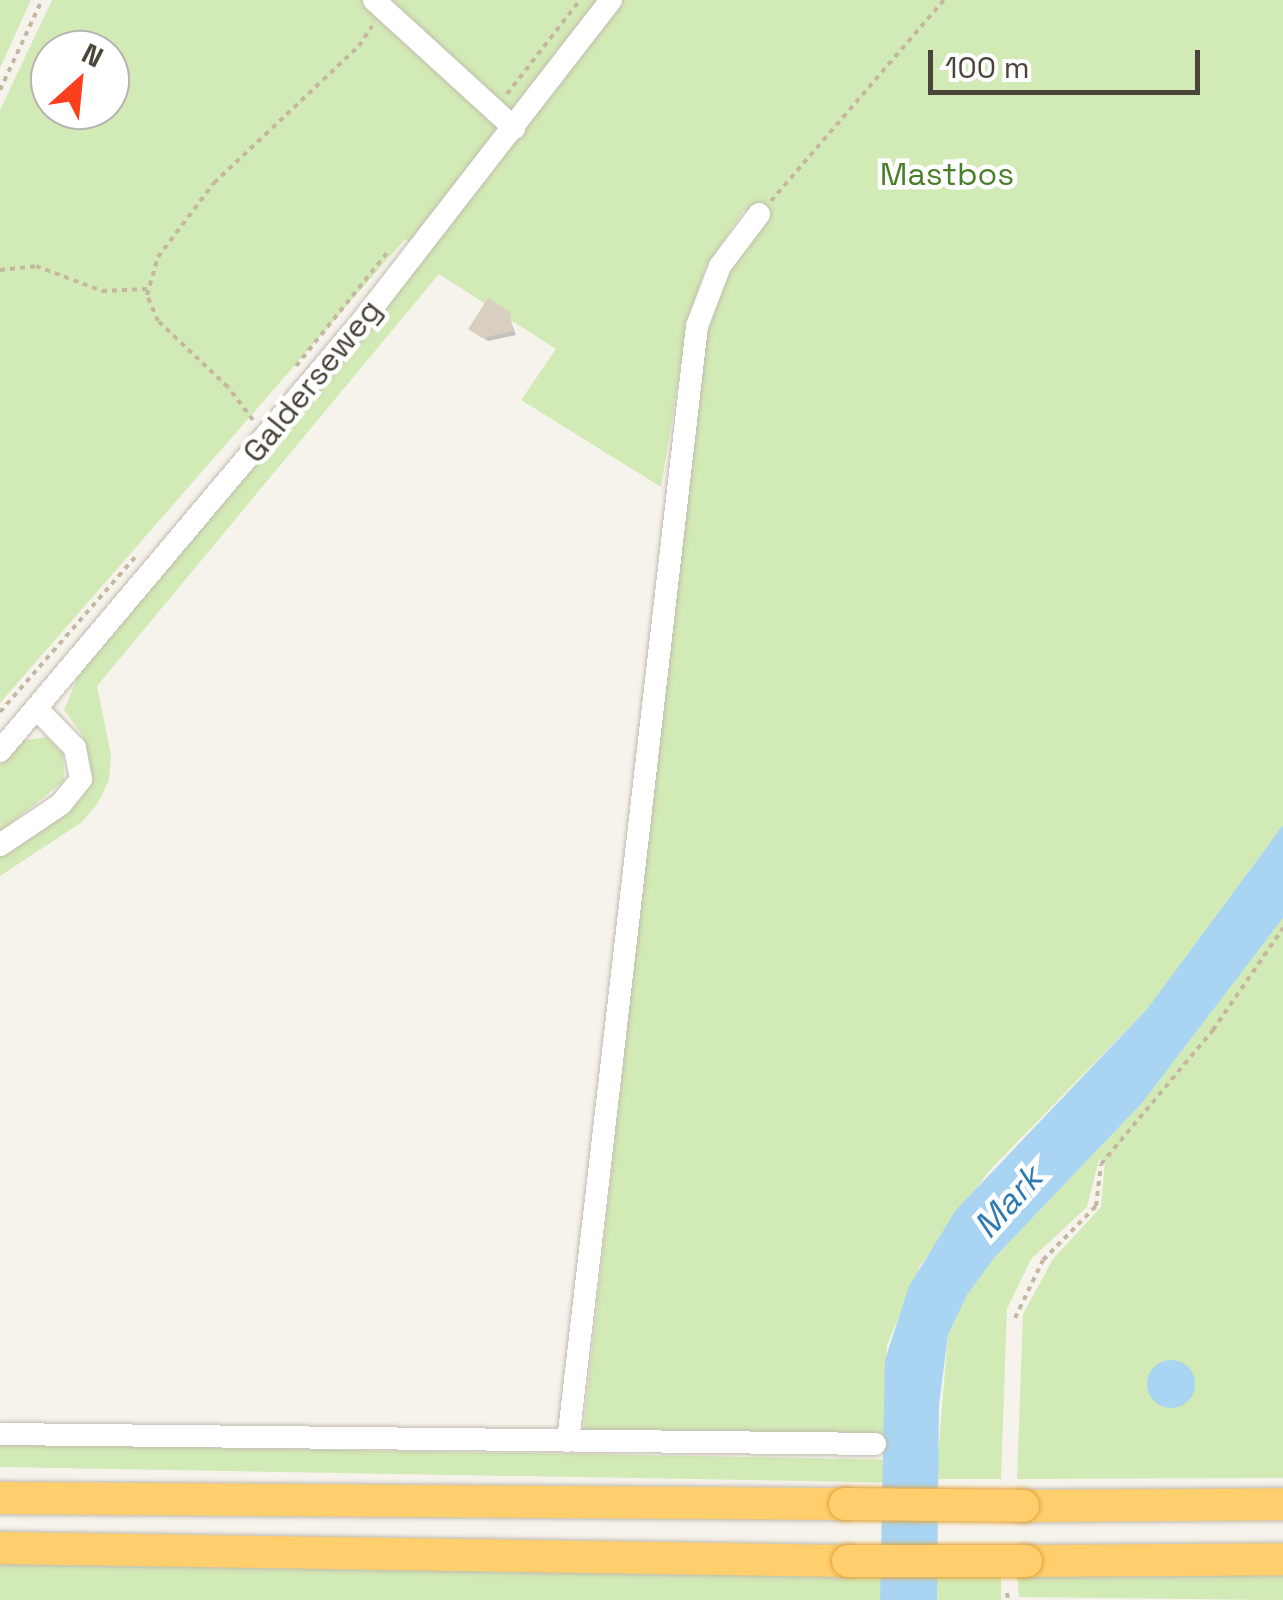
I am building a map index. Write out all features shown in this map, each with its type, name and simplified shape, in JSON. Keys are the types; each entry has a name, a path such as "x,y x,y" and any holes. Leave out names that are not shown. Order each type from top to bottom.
{"highway":[{"path":"0,1498 1023,1506 1283,1504"},
{"path":"0,1548 848,1561 1283,1559"}],"street":[{"name":"Galderseweg","path":"0,751 347,340 610,0"},
{"path":"378,4 514,128"},
{"path":"568,1441 697,326 720,266 759,214"},
{"path":"0,846 61,804 81,780 75,748 36,709"},
{"path":"0,1434 875,1444"}],"path":[{"path":"0,90 42,0"},
{"path":"494,110 580,0"},
{"path":"759,214 944,0"},
{"path":"253,420 228,387 158,321 148,289 158,257 214,182 358,46 378,4"},
{"name":"Galderseweg","path":"286,378 394,244"},
{"path":"0,270 36,266 102,291 148,289"},
{"name":"Galderseweg","path":"240,435 264,406"},
{"path":"0,712 141,550"},
{"path":"1016,1318 1043,1260 1096,1206 1106,1156 1213,1030 1283,928"}],"green space":[{"path":"0,0 31,0 0,68"},
{"name":"Mastbos","path":"52,0 1283,0 1283,825 1147,1009 989,1171 920,1266 887,1345 884,1435 583,1433 696,391 706,333 732,262 759,225 744,210 705,269 688,322 661,487 521,400 556,349 439,274 97,686 111,755 109,780 98,803 82,822 0,876 0,851 89,774 83,736 64,710 79,674 427,256 405,239 0,703 0,110 30,47 30,130 130,130 130,30 38,30"},
{"path":"47,737 63,754 64,781 0,832 0,765 21,741"},
{"path":"1283,918 1283,1478 1017,1479 1023,1314 1053,1259 1101,1207 1105,1162 1099,1159 1087,1207 1031,1259 1007,1309 1001,1479 936,1479 948,1335 967,1295 995,1257 1142,1103"},
{"path":"0,1444 884,1459 883,1482 0,1467"},
{"path":"0,1559 881,1571 880,1600 0,1600"},
{"path":"1283,1570 1283,1600 1019,1597 1017,1571"},
{"path":"936,1571 1001,1571 1001,1600 936,1600"}],"water":[{"name":"Mark","path":"1283,825 1283,918 1142,1103 995,1257 967,1295 948,1335 939,1405 937,1600 880,1600 885,1360 909,1286 956,1210 1147,1009"},
{"path":"1171,1360 1188,1367 1195,1384 1188,1401 1171,1408 1154,1401 1147,1384 1154,1367"}],"building":[{"path":"488,298 510,312 513,331 482,338 468,329"}]}
